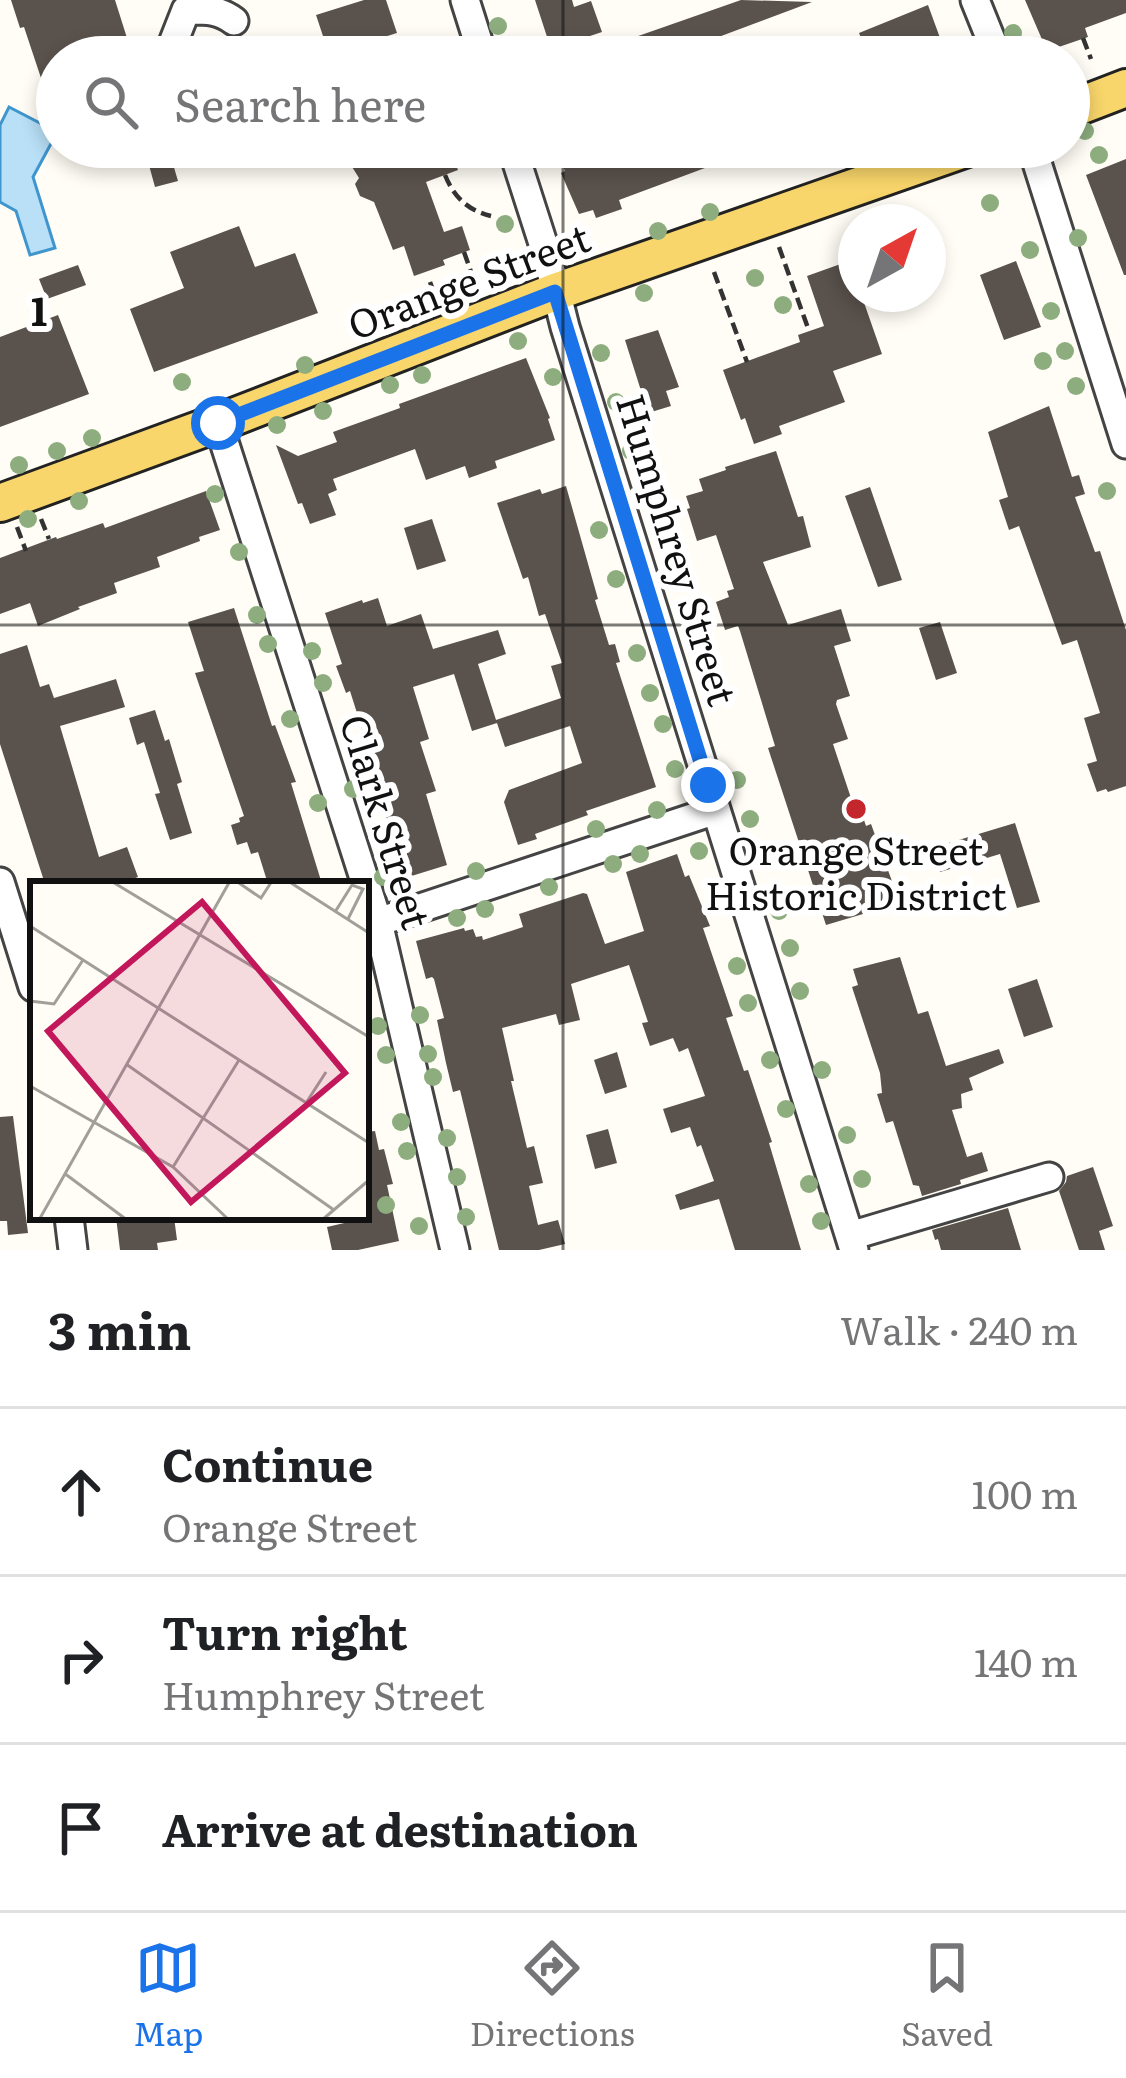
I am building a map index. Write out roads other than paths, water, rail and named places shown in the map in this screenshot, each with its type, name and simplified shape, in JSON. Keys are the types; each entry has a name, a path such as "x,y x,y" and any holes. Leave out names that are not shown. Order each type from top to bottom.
{"main road":[{"path":"1090,102 1126,88"},
{"name":"Orange Street","path":"8,515 218,423 555,292 910,168"}],"street":[{"path":"465,0 476,36"},
{"path":"975,0 990,36"},
{"path":"175,36 182,5 224,13 234,20"},
{"name":"Humphrey Street","path":"519,168 852,1243"},
{"path":"1039,168 1126,444"},
{"name":"Clark Street","path":"218,423 359,881"},
{"path":"372,924 716,810"},
{"path":"0,882 30,977"},
{"name":"Clark Street","path":"372,924 454,1250"},
{"path":"852,1243 1049,1177"},
{"path":"69,1220 73,1250"}],"water":[{"path":"9,107 36,121 38,168 33,177 55,248 30,255 16,211 0,202 0,125"}],"place":[{"name":"Orange Street Historic District","path":"856,809"}]}
